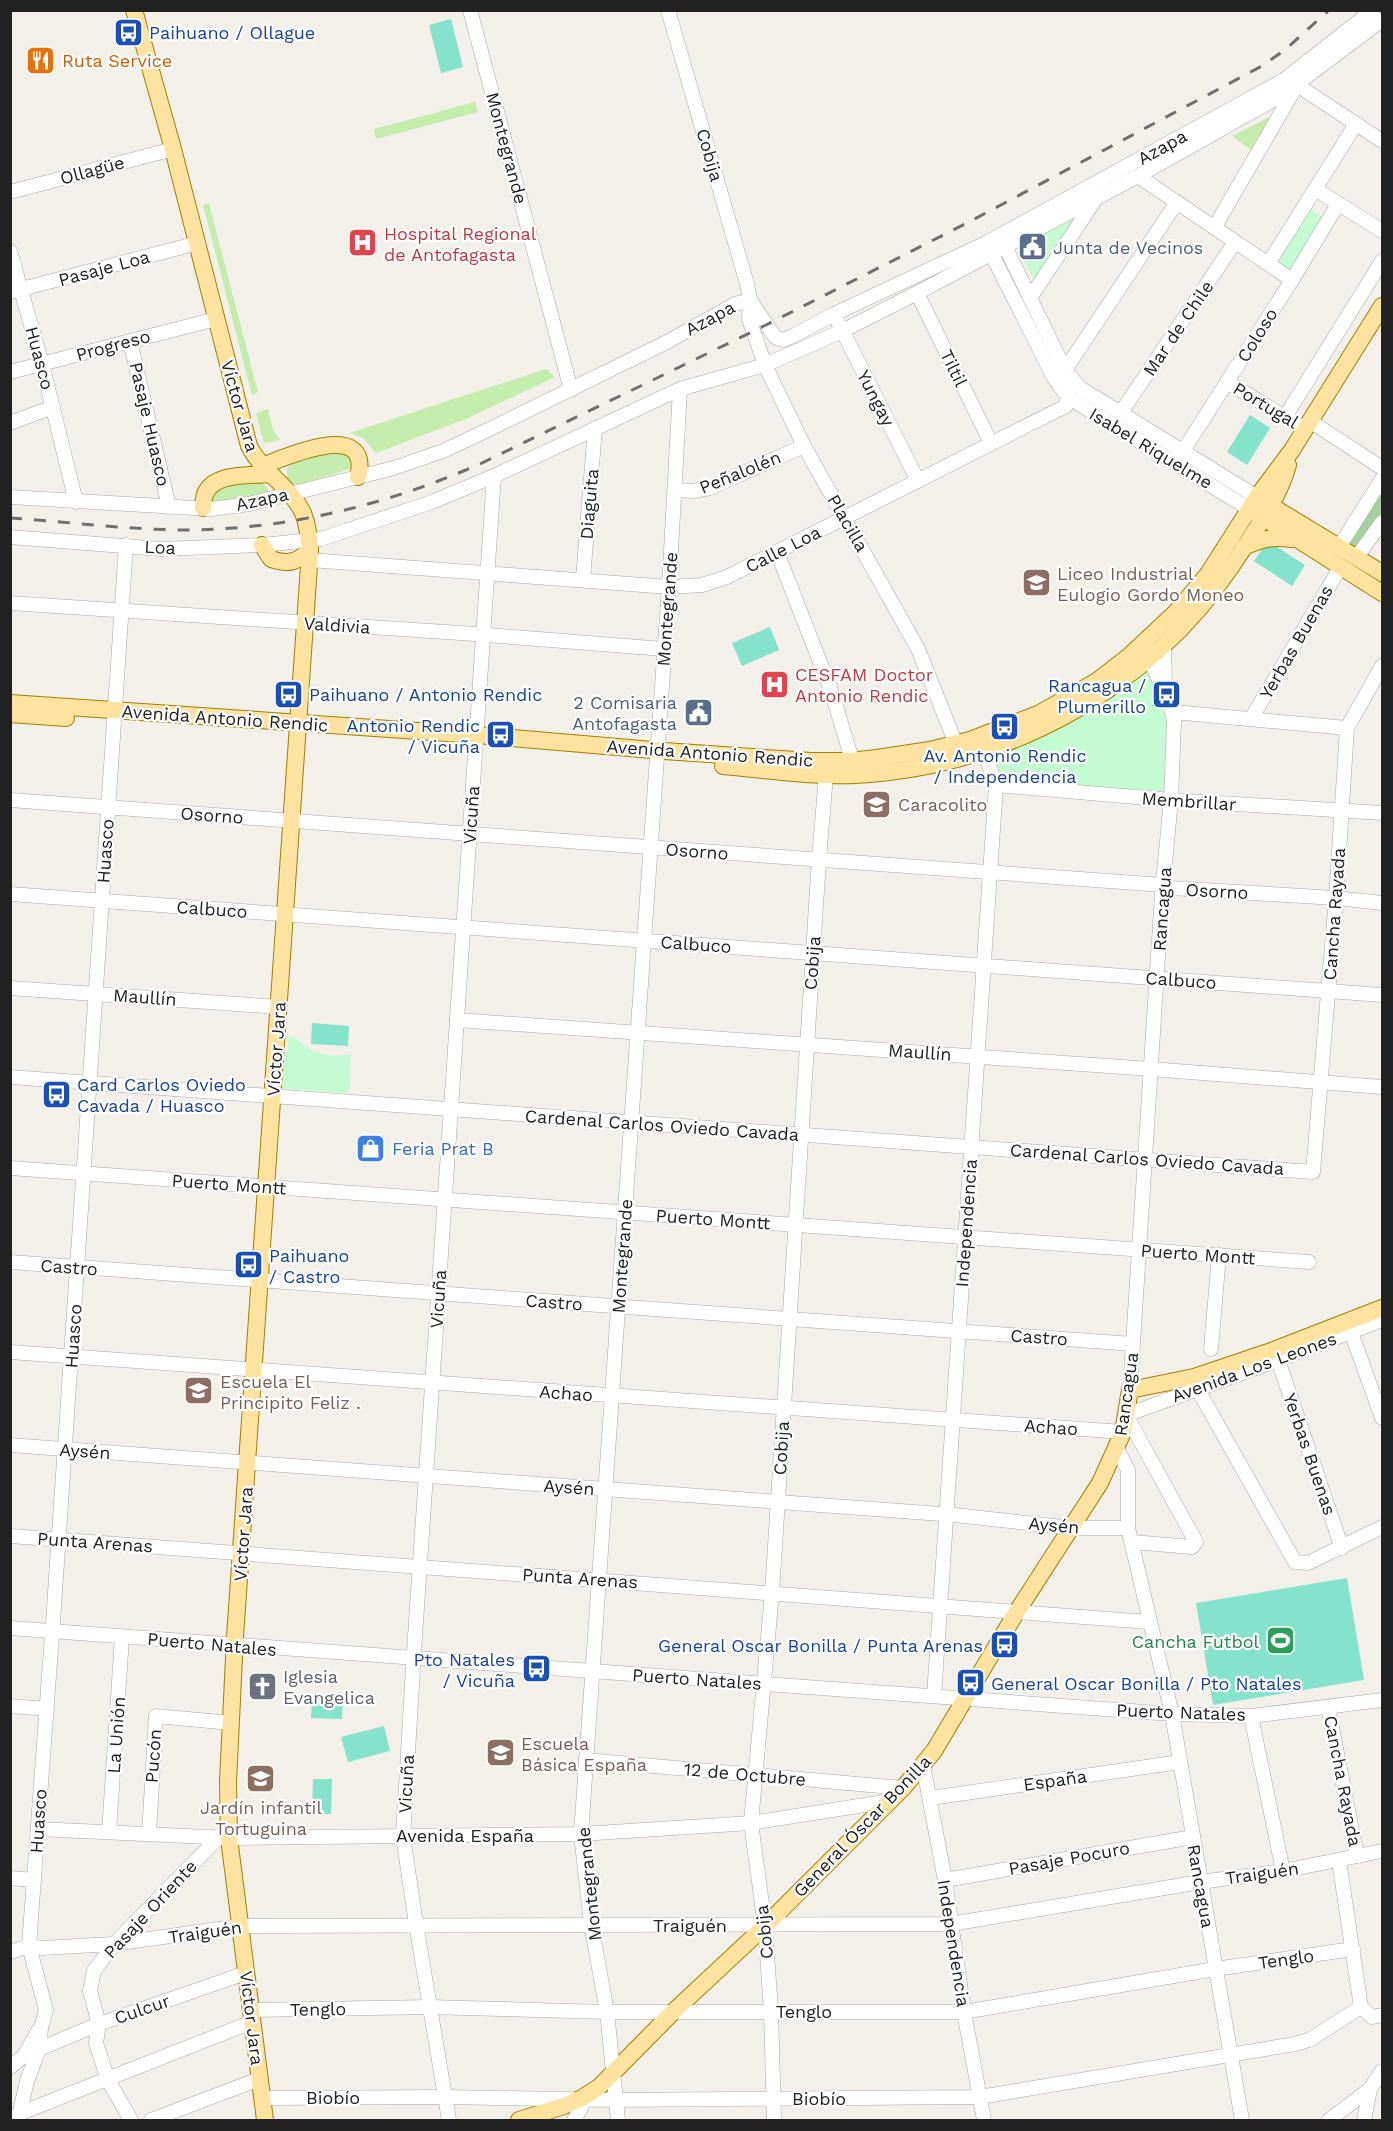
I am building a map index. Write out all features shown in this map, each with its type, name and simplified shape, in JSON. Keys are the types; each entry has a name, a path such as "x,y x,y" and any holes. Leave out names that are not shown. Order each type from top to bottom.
{"main road":[{"name":"Víctor Jara","path":"135,10 198,243 249,446 256,460 298,505 305,519 310,550 247,1463 224,1838 240,1926 265,2121"},
{"name":"Avenida Antonio Rendic","path":"656,755 849,761 905,754 982,737 1038,714 1097,681 1129,656 1176,612 1260,507 1287,470 1293,450 1383,306"},
{"path":"202,508 205,493 213,484 224,478 266,470 314,448 327,445 351,448 358,456 361,465 358,477"},
{"name":"Avenida Antonio Rendic","path":"10,703 114,715 656,755 826,776 907,770 984,751 1044,728 1074,712 1149,659 1197,613 1221,582 1244,547 1260,507"},
{"name":"Isabel Riquelme","path":"1260,507 1297,540 1348,562 1383,573"},
{"name":"Isabel Riquelme","path":"1260,507 1339,547 1348,562 1383,593"},
{"path":"1244,547 1262,538 1279,537 1297,540"},
{"path":"262,544 271,559 290,564 299,560 310,550"},
{"name":"Avenida Antonio Rendic","path":"10,714 114,715"},
{"name":"Avenida Los Leones","path":"1130,1390 1194,1377 1283,1347 1383,1308"},
{"name":"Rancagua","path":"1117,1449 1123,1432 1130,1390"},
{"name":"General Óscar Bonilla","path":"519,2121 582,2098 614,2073 674,2011 765,1926 903,1788 934,1751 1016,1613 1100,1483 1117,1449"}],"street":[{"name":"Montegrande","path":"470,10 571,390"},
{"name":"Cobija","path":"668,10 750,300"},
{"name":"Azapa","path":"1002,242 1284,80 1373,10"},
{"name":"Azapa","path":"10,497 202,508 249,504 394,468 443,451 657,347 739,302 750,300 769,330 779,339 793,336 834,314 1002,242 1138,176 1297,85 1383,20"},
{"path":"1214,228 1297,85 1356,124 1381,137"},
{"path":"1268,264 1356,124"},
{"name":"Ollagüe","path":"10,192 173,149"},
{"path":"1138,176 1292,280"},
{"path":"1315,189 1383,231"},
{"path":"1030,298 1096,198"},
{"path":"1068,397 1065,370 1177,202"},
{"name":"Coloso","path":"1175,464 1338,204"},
{"name":"Isabel Riquelme","path":"1002,242 1065,370 1080,388 1182,450 1260,507"},
{"name":"Mar de Chile","path":"1120,414 1235,242"},
{"name":"Pasaje Loa","path":"16,291 198,243"},
{"name":"Azapa","path":"310,550 321,539 432,502 494,476 680,389 765,365 842,331 917,293 988,248"},
{"name":"Isabel Riquelme","path":"988,248 1054,378 1068,397 1175,464 1260,507"},
{"name":"Huasco","path":"10,251 16,291 42,364 76,502"},
{"path":"1285,417 1383,261"},
{"name":"Tiltil","path":"917,293 991,443"},
{"name":"Placilla","path":"750,300 749,319 765,365 804,446 918,649 956,744"},
{"name":"Yungay","path":"834,314 918,481"},
{"name":"Progreso","path":"10,372 216,319"},
{"name":"Pasaje Huasco","path":"130,341 169,507"},
{"name":"Portugal","path":"1227,382 1285,417 1308,425 1383,468"},
{"name":"Montegrande","path":"618,2121 607,2012 591,1924 581,1834 669,587 680,389"},
{"name":"Calle Loa","path":"310,550 488,572 669,587 702,585 727,577 1066,406 1068,397"},
{"path":"10,423 53,407"},
{"name":"Diaguita","path":"583,580 596,428"},
{"name":"Peñalolén","path":"675,490 693,491 710,488 804,446"},
{"name":"Vicuña","path":"449,2121 416,1924 404,1836 413,1659 494,476"},
{"path":"1339,547 1383,479"},
{"name":"Yerbas Buenas","path":"1251,719 1348,562 1383,522"},
{"name":"Loa","path":"10,537 161,549 262,544"},
{"name":"Huasco","path":"18,2117 39,2049 46,2010 29,1946 53,1631 126,545"},
{"path":"777,552 831,690 850,753 849,761"},
{"name":"Valdivia","path":"10,603 483,634 664,649"},
{"name":"Avenida Antonio Rendic","path":"1149,659 1150,648 1159,628"},
{"name":"Rancagua","path":"1164,647 1165,691"},
{"name":"Rancagua","path":"1130,1390 1163,885 1171,800 1173,712 1149,659"},
{"name":"Cancha Rayada","path":"1313,1172 1336,898 1347,728 1383,666"},
{"path":"1173,712 1347,728"},
{"name":"Independencia","path":"934,1696 996,785 984,751"},
{"name":"Cobija","path":"774,2121 771,2010 765,1926 751,1822 772,1593 826,776"},
{"name":"Membrillar","path":"996,785 1171,800 1383,813"},
{"name":"Osorno","path":"10,800 1383,903"},
{"name":"Calbuco","path":"10,894 1383,994"},
{"name":"Maullín","path":"10,988 279,1007"},
{"name":"Maullín","path":"457,1020 1383,1087"},
{"name":"Cardenal Carlos Oviedo Cavada","path":"10,1077 1313,1172"},
{"name":"Puerto Montt","path":"10,1168 1309,1262"},
{"path":"1211,1349 1219,1255"},
{"name":"Castro","path":"10,1262 1133,1344"},
{"name":"Avenida Los Leones","path":"1126,1415 1383,1320"},
{"path":"1351,1332 1383,1419"},
{"name":"Achao","path":"10,1352 1123,1432"},
{"name":"Yerbas Buenas","path":"1278,1360 1342,1548"},
{"path":"1197,1388 1295,1562 1308,1563 1383,1527"},
{"path":"1126,1415 1196,1542 1192,1547 1131,1542"},
{"name":"Aysén","path":"10,1445 946,1514 1072,1528 1128,1528"},
{"name":"Rancagua","path":"1117,1449 1128,1470 1128,1528 1172,1714 1242,2121"},
{"name":"Punta Arenas","path":"10,1536 1149,1622"},
{"name":"Puerto Natales","path":"10,1628 1172,1714 1251,1716 1383,1700"},
{"name":"La Unión","path":"109,1832 122,1637"},
{"path":"10,1706 47,1709"},
{"name":"Cancha Rayada","path":"1328,1707 1357,1856"},
{"name":"Pucón","path":"149,1834 156,1716 231,1723"},
{"path":"1251,1716 1283,1870"},
{"name":"12 de Octubre","path":"586,1760 903,1788"},
{"name":"España","path":"931,1798 1180,1762"},
{"name":"Independencia","path":"923,1765 931,1798 964,2012 984,2121"},
{"name":"Avenida España","path":"38,1829 224,1838 581,1834 751,1822 890,1801"},
{"name":"Pasaje Pocuro","path":"945,1880 1192,1837"},
{"name":"Pasaje Oriente","path":"131,2121 108,2080 96,2043 99,2024 90,1983 94,1971 114,1944 224,1838"},
{"name":"Traiguén","path":"29,1946 59,1948 114,1944 240,1926 951,1924 1339,1861 1383,1851"},
{"name":"Cancha Rayada","path":"1339,1861 1361,2007"},
{"path":"10,1878 34,1880"},
{"path":"10,1952 29,1946"},
{"name":"Tenglo","path":"18,2117 108,2080 251,2016 430,2007 607,2012 771,2010 964,2012 1215,1969 1353,1949"},
{"name":"Culcur","path":"39,2049 99,2024 246,1973"},
{"path":"1361,2007 1372,2017 1383,2015"},
{"name":"Biobío","path":"262,2098 446,2097 617,2100 980,2097 1309,2040 1361,2007"},
{"path":"10,2067 24,2056 41,2028"},
{"path":"1329,2121 1370,2089 1383,2071"},
{"path":"151,2121 259,2079"},
{"path":"1364,2121 1370,2089"},
{"path":"574,2121 581,2108 582,2098"}],"green space":[{"path":"451,19 463,67 441,73 429,25"},
{"path":"475,102 478,112 376,139 374,129"},
{"path":"1274,115 1253,151 1232,136"},
{"path":"209,204 258,392 252,395 203,205"},
{"path":"1310,209 1325,219 1292,274 1274,263"},
{"path":"1083,210 1038,284 1016,244"},
{"path":"546,369 555,377 468,418 376,453 363,438 350,433"},
{"path":"268,409 273,430 280,440 264,443 256,413"},
{"path":"1250,415 1270,428 1247,465 1227,452"},
{"path":"338,449 353,460 349,469 299,485 287,478 287,469 293,463"},
{"path":"256,479 268,488 268,493 219,503 213,502 211,497 214,489"},
{"path":"1382,483 1382,515 1358,551 1347,543"},
{"path":"1268,541 1305,565 1292,586 1254,561"},
{"path":"770,627 779,650 742,666 732,643"},
{"path":"1148,666 1168,713 1167,795 1000,781 994,754"},
{"path":"312,1023 349,1026 348,1046 311,1044"},
{"path":"289,1036 321,1054 339,1056 351,1054 350,1088 347,1093 280,1088 283,1056 287,1053"},
{"name":"Cancha Futbol","path":"1347,1578 1364,1680 1213,1705 1196,1603"},
{"path":"312,1698 343,1699 342,1719 311,1718"},
{"path":"384,1726 390,1751 348,1762 341,1737"},
{"path":"313,1779 332,1779 331,1814 312,1814"}],"railway":[{"path":"10,518 145,529 227,529 302,519 339,511 412,491 447,478 766,325 967,223 1262,66 1286,49 1329,10"}],"place":[{"name":"Paihuano / Ollague","path":"128,32"},
{"name":"Ruta Service","path":"41,60"},
{"name":"Hospital Regional de Antofagasta","path":"363,243"},
{"name":"Junta de Vecinos","path":"1032,247"},
{"name":"Liceo Industrial Eulogio Gordo Moneo","path":"1036,583"},
{"name":"CESFAM Doctor Antonio Rendic","path":"774,684"},
{"name":"Paihuano / Antonio Rendic","path":"288,694"},
{"name":"Rancagua / Plumerillo","path":"1167,695"},
{"name":"2 Comisaria Antofagasta","path":"698,712"},
{"name":"Av. Antonio Rendic / Independencia","path":"1005,726"},
{"name":"Antonio Rendic / Vicuña","path":"501,735"},
{"name":"Caracolito","path":"877,804"},
{"name":"Card Carlos Oviedo Cavada / Huasco","path":"56,1094"},
{"name":"Feria Prat B","path":"371,1148"},
{"name":"Paihuano / Castro","path":"248,1265"},
{"name":"Escuela El Principito Feliz .","path":"199,1391"},
{"name":"Cancha Futbol","path":"1280,1641"},
{"name":"General Oscar Bonilla / Punta Arenas","path":"1004,1645"},
{"name":"Pto Natales / Vicuña","path":"536,1669"},
{"name":"General Oscar Bonilla / Pto Natales","path":"970,1683"},
{"name":"Iglesia Evangelica","path":"262,1686"},
{"name":"Escuela Básica España","path":"500,1753"},
{"name":"Jardín infantil Tortuguina","path":"261,1778"}]}
